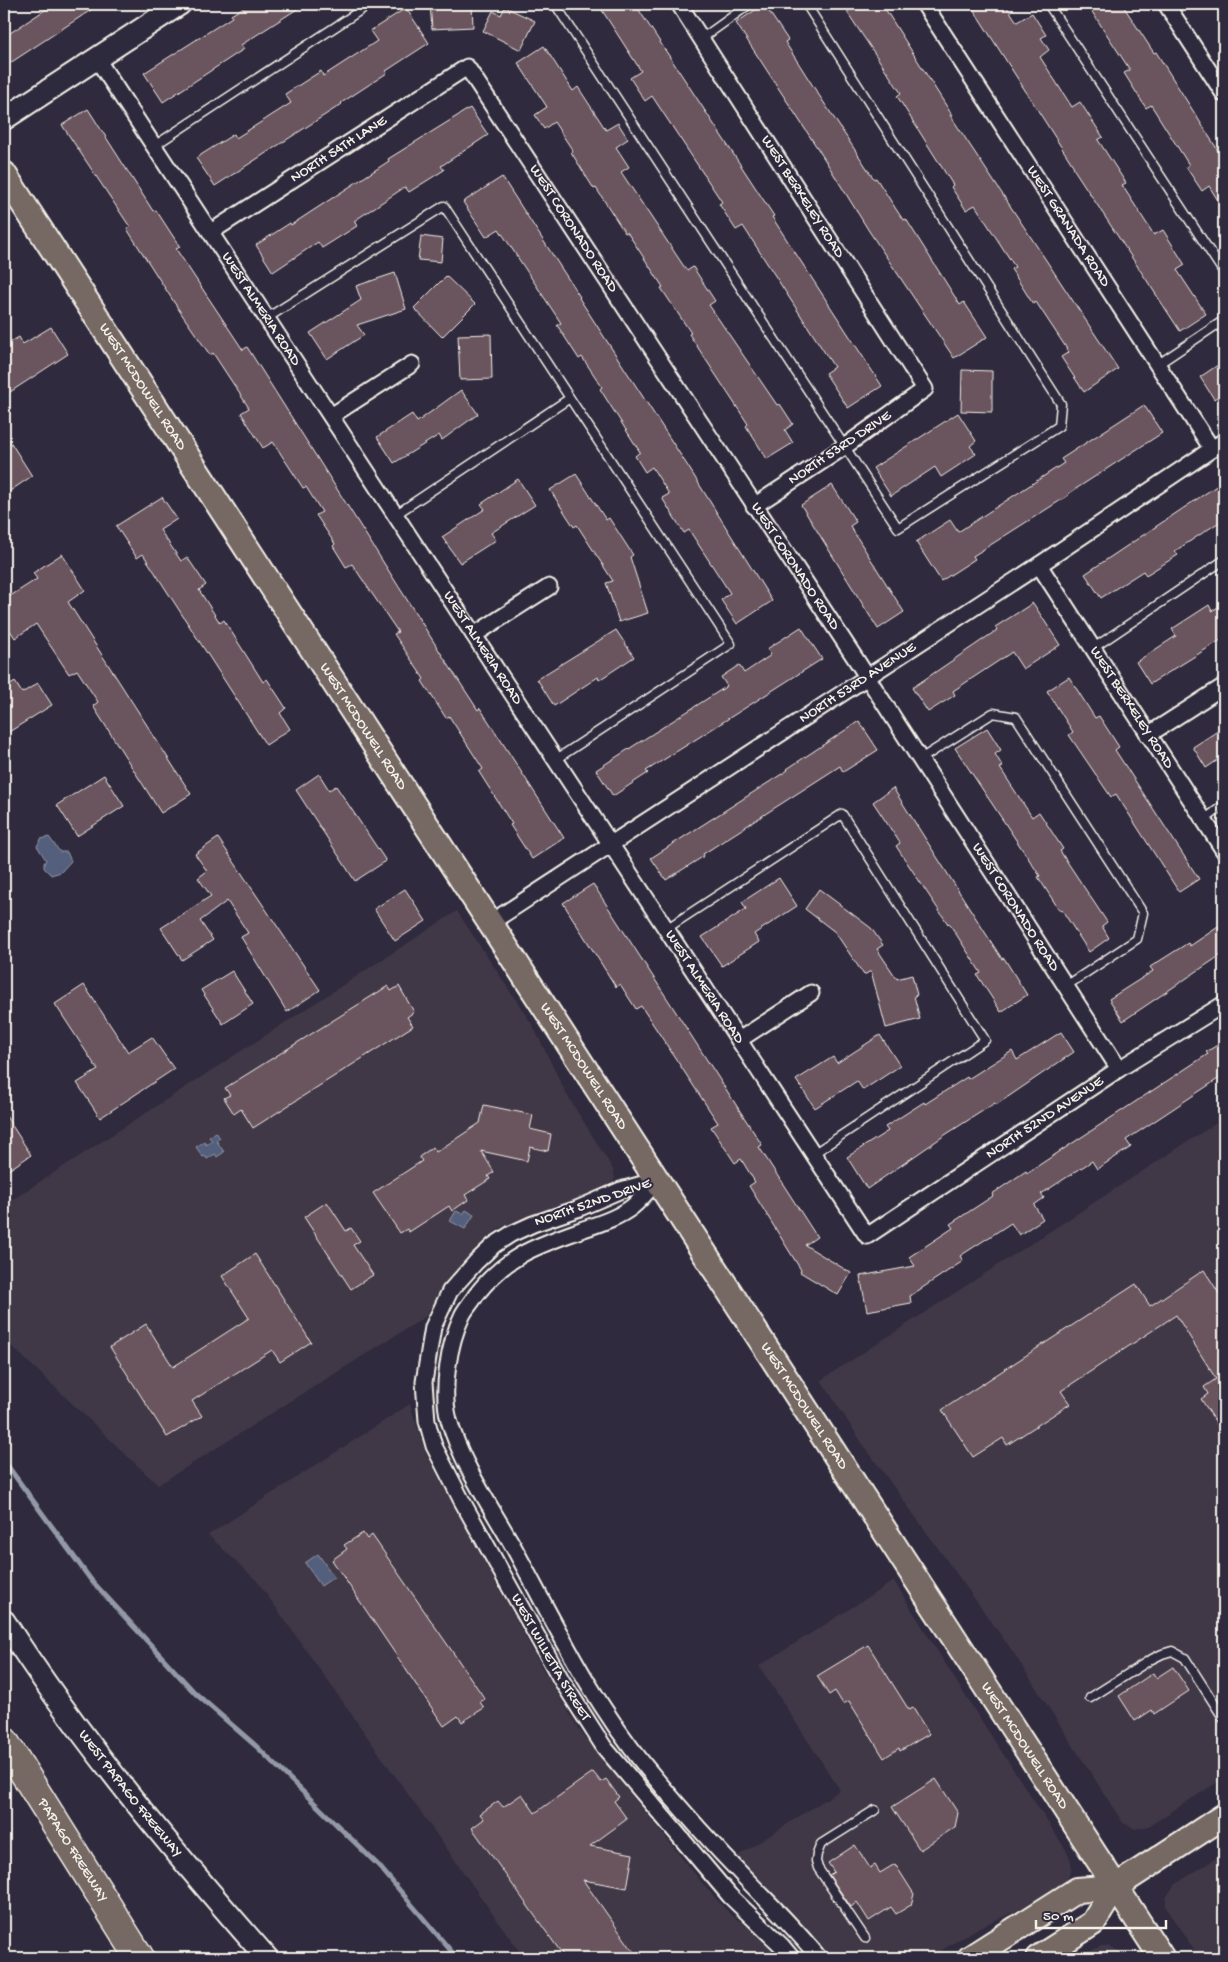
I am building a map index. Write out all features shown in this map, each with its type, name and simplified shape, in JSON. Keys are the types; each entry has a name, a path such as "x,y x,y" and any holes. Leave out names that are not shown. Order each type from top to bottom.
{"highway":[{"name":"PAPAGO FREEWAY","path":"7,1748 140,1958"}],"main road":[{"path":"4,119 180,4"},
{"name":"WEST MCDOWELL ROAD","path":"4,174 1162,1958"},
{"name":"WEST PAPAGO FREEWAY","path":"4,1621 41,1677 99,1757 215,1900 267,1958"},
{"path":"1038,1958 1093,1923 1115,1887 1224,1816"},
{"path":"970,1958 1077,1890 1115,1887"}],"street":[{"name":"WEST BERKELEY ROAD","path":"679,4 925,389"},
{"name":"WEST GRANADA ROAD","path":"924,4 1157,365 1218,445"},
{"path":"1166,4 1224,94"},
{"name":"WEST ALMERIA ROAD","path":"98,59 867,1236"},
{"name":"NORTH 54TH LANE","path":"211,232 467,67"},
{"name":"WEST CORONADO ROAD","path":"467,67 867,677 1119,1069"},
{"path":"330,416 412,364"},
{"name":"NORTH 53RD DRIVE","path":"754,506 844,447 925,389"},
{"name":"NORTH 53RD AVENUE","path":"490,923 1039,565 1218,445"},
{"name":"WEST BERKELEY ROAD","path":"1039,565 1224,851"},
{"path":"474,635 549,587"},
{"path":"1148,735 1224,686"},
{"path":"739,1040 811,993"},
{"name":"NORTH 52ND AVENUE","path":"867,1236 1119,1069 1224,1004"},
{"name":"NORTH 52ND DRIVE","path":"443,1306 450,1291 476,1262 494,1245 511,1234 621,1190 657,1180"},
{"name":"NORTH 52ND DRIVE","path":"462,1315 491,1277 513,1258 541,1244 600,1224 633,1207 657,1180"},
{"name":"WEST WILLETTA STREET","path":"443,1306 433,1327 427,1353 424,1382 425,1408 434,1446 462,1501 562,1681 604,1747 730,1896 792,1958"},
{"name":"WEST WILLETTA STREET","path":"462,1315 449,1359 446,1389 449,1418 473,1474 577,1665 610,1720 683,1811 741,1874 794,1927 819,1958"}],"lane":[{"path":"154,146 370,4"},
{"path":"555,4 898,528 1059,426 1061,404 806,4"},
{"path":"701,39 750,4"},
{"path":"1048,4 1224,273"},
{"path":"267,318 444,206 731,644 556,760"},
{"path":"1157,365 1224,320"},
{"path":"395,515 570,398"},
{"path":"1092,649 1224,560"},
{"path":"920,760 993,713 1016,717 1143,913 1137,939 1066,986"},
{"path":"1204,820 1224,805"},
{"path":"666,930 842,814 985,1040 813,1154"},
{"path":"1090,1698 1150,1660 1172,1651 1185,1658 1224,1719"},
{"path":"865,1938 818,1868 816,1861 821,1844 875,1810"}],"shaded area":[{"path":"457,911 533,1026 567,1095 613,1169 615,1179 604,1191 512,1222 498,1229 470,1254 448,1279 425,1317 158,1485 4,1339 4,1205"},
{"path":"1224,1118 1224,1778 1149,1826 1135,1829 1123,1823 1013,1652 862,1443 821,1380"},
{"path":"410,1404 426,1454 541,1666 580,1731 707,1889 730,1914 751,1929 780,1958 524,1958 257,1581 208,1535"},
{"path":"894,1581 968,1700 1066,1850 1071,1861 1071,1871 1066,1882 1016,1911 978,1928 929,1958 828,1958 797,1918 733,1859 840,1790 759,1666"},
{"path":"1224,1853 1224,1958 1199,1958 1166,1907 1166,1898 1174,1885"},
{"path":"1102,1946 1109,1946 1117,1950 1126,1958 1078,1958 1088,1951"}],"water":[{"path":"49,837 60,852 67,852 71,861 61,872 51,875 44,868 46,860 37,846 41,839"},
{"path":"216,1132 220,1138 216,1140 224,1152 217,1157 215,1154 207,1159 205,1156 203,1157 196,1147 204,1142 206,1145 212,1141 209,1137"},
{"path":"466,1210 474,1215 465,1229 450,1221 456,1211 463,1214"},
{"path":"318,1554 334,1577 321,1586 305,1563"}],"building":[{"path":"54,4 100,4 4,67 4,37"},
{"path":"249,4 305,4 241,45 244,49 163,102 144,73 232,17 231,15"},
{"path":"430,4 472,4 473,27 432,29"},
{"path":"598,4 635,4 774,216 772,217 882,386 848,408 825,373 834,367 743,226 736,230 719,204 722,202 652,96 645,101 630,78 641,71"},
{"path":"764,4 788,40 785,42 874,179 876,178 903,220 906,219 960,305 964,302 987,337 954,358 869,231 736,23"},
{"path":"859,4 882,4 952,115 950,115 1118,369 1084,392 1061,357 1069,352 1036,302 1033,304 1011,269 1015,267 975,205 966,210 951,187 953,185 897,96 901,93 847,12"},
{"path":"970,4 1005,4 1017,22 1032,13 1046,35 1041,38 1049,50 1040,57 1072,107 1080,102 1103,137 1098,140 1126,183 1122,185 1154,235 1163,230 1185,265 1177,270 1206,314 1180,331 1073,168"},
{"path":"1087,4 1122,4 1154,53 1156,52 1224,160 1224,210 1209,186 1202,191 1186,167 1189,165 1151,105 1146,108 1124,73 1130,70"},
{"path":"505,7 535,21 521,50 483,31 493,11 501,15"},
{"path":"406,8 429,43 386,71 387,73 342,104 215,186 196,158 234,134 236,138 291,103 285,94 321,71 323,76 377,41 370,31"},
{"path":"544,46 573,91 578,87 606,130 618,123 628,139 616,147 629,167 621,172 687,271 693,267 715,301 709,305 777,405 780,404 793,424 785,430 793,443 767,459 746,426 748,424 661,288 663,287 627,232 625,233 596,188 594,189 554,122 544,129 535,115 547,107 518,63"},
{"path":"470,108 488,135 441,166 444,170 409,192 405,187 354,221 357,226 322,248 318,242 273,272 256,245 290,223 291,225 389,161 388,159"},
{"path":"88,109 153,211 156,210 180,247 176,249 243,350 247,347 442,655 478,710 480,708 564,838 532,859 479,772 483,769 449,716 446,718 422,681 424,679 394,634 398,632 352,564 346,567 333,546 335,544 316,515 322,512 306,487 303,488 273,442 263,448 241,413 249,408 213,353 210,355 181,313 127,229 130,227 62,125"},
{"path":"502,177 772,601 737,624 721,600 730,593 689,530 684,533 662,498 669,494 652,467 645,472 635,456 640,452 600,389 602,387 582,357 579,359 557,325 561,323 499,229 486,237 463,202"},
{"path":"421,236 443,239 441,262 418,260"},
{"path":"395,273 406,309 357,325 364,335 327,359 310,333 361,300 356,286"},
{"path":"446,276 475,304 442,337 414,308"},
{"path":"51,327 68,354 4,396 4,346 19,337 23,344"},
{"path":"491,334 492,379 460,380 458,335"},
{"path":"1224,361 1224,392 1214,399 1200,377"},
{"path":"962,370 992,371 992,412 961,411"},
{"path":"461,390 478,414 442,440 439,435 394,463 377,437 412,414 417,422"},
{"path":"1144,405 1162,433 973,556 975,559 941,581 916,542 950,520 958,532 1064,463 1061,459"},
{"path":"958,413 976,441 970,446 976,454 941,477 935,467 891,496 873,468"},
{"path":"4,432 32,476 4,495"},
{"path":"576,474 606,520 609,518 633,555 630,557 648,613 619,622 606,583 613,581 577,525 574,527 550,490"},
{"path":"518,479 535,505 491,533 496,540 460,563 442,537 485,509 481,504"},
{"path":"1224,481 1224,519 1175,551 1178,555 1146,575 1143,571 1101,598 1085,574"},
{"path":"832,485 856,522 850,526 904,612 878,629 801,505"},
{"path":"162,497 177,519 160,530 181,561 187,557 206,585 199,590 220,623 224,620 263,682 267,679 286,708 280,713 290,729 266,745 143,554 137,558 116,526"},
{"path":"62,554 85,590 68,602 191,794 161,813 93,706 98,702 77,670 69,674 36,624 15,638 4,621 4,600 37,579 33,573"},
{"path":"1033,603 1060,645 1023,669 1012,652 953,691 955,695 928,712 912,688 997,630 995,627"},
{"path":"1224,603 1224,638 1150,684 1136,662 1176,636 1172,629 1209,605 1212,611"},
{"path":"801,627 822,659 646,771 648,773 613,796 596,770 727,686 721,677 739,665 744,673 771,655 767,649"},
{"path":"616,630 634,657 599,680 598,677 554,706 537,679"},
{"path":"1069,677 1095,718 1099,716 1119,747 1115,750 1199,879 1179,892 1116,794 1111,797 1069,735 1073,732 1047,691"},
{"path":"15,682 22,693 38,683 52,705 4,735 4,689"},
{"path":"859,721 878,750 843,772 840,766 666,880 651,858 788,770"},
{"path":"1224,727 1224,756 1206,768 1193,747"},
{"path":"987,728 1001,750 995,754 1003,767 1000,768 1032,817 1039,812 1063,849 1060,851 1107,922 1102,926 1109,938 1089,952 1062,910 1060,911 1038,877 1040,876 955,748"},
{"path":"319,774 329,790 336,786 386,861 355,881 296,790"},
{"path":"104,775 124,806 77,836 57,805"},
{"path":"893,788 1027,995 1001,1012 977,975 981,973 896,846 900,843 873,802"},
{"path":"218,838 320,990 287,1012 241,937 248,933 227,901 200,921 213,940 182,960 161,928 211,896 198,878 207,871 195,854"},
{"path":"779,878 797,906 754,934 759,942 722,966 702,937 746,909 742,902"},
{"path":"593,884 762,1145 759,1147 817,1237 805,1245 851,1273 838,1295 800,1272 801,1270 749,1186 755,1182 741,1159 735,1163 711,1127 718,1123 641,1006 636,1009 620,984 616,987 563,903"},
{"path":"405,889 426,921 395,941 374,909"},
{"path":"819,889 871,928 883,945 877,949 897,979 912,975 917,995 914,996 920,1019 886,1028 871,971 864,975 835,932 805,909"},
{"path":"1224,923 1224,953 1123,1021 1109,999 1153,971 1150,967 1188,943 1190,946"},
{"path":"232,971 253,1004 223,1024 201,990"},
{"path":"84,985 128,1052 152,1037 174,1069 100,1118 77,1083 98,1070 55,1004"},
{"path":"388,986 391,991 399,986 414,1012 407,1017 413,1026 253,1128 241,1109 234,1114 224,1098 230,1095 225,1088"},
{"path":"1061,1032 1074,1052 996,1105 995,1103 945,1135 867,1189 847,1157 888,1131 885,1127 924,1102 925,1104 1012,1051 1017,1060"},
{"path":"880,1035 900,1066 863,1090 857,1081 815,1108 796,1080 833,1057 837,1063"},
{"path":"1224,1041 1224,1075 1126,1140 1131,1147 1097,1169 1092,1161 1041,1194 1044,1198 1034,1205 1043,1219 1019,1235 1011,1223 960,1256 963,1261 910,1296 911,1303 867,1311 860,1276 915,1266 909,1257 953,1228 950,1224 993,1196 992,1194 1026,1171 1027,1173 1208,1054 1206,1052"},
{"path":"484,1105 533,1115 530,1129 551,1134 548,1151 530,1147 527,1161 481,1151 494,1172 488,1176 490,1179 465,1195 468,1200 452,1211 449,1206 409,1232 407,1229 400,1233 373,1193 422,1161 419,1157 433,1147 436,1152 480,1123"},
{"path":"4,1113 31,1155 4,1173"},
{"path":"327,1202 346,1231 351,1228 360,1241 353,1245 373,1275 351,1289 304,1217"},
{"path":"255,1254 311,1342 280,1362 272,1350 192,1401 202,1416 167,1437 110,1347 146,1324 173,1367 249,1318 222,1276"},
{"path":"1204,1270 1224,1301 1224,1435 1201,1399 1208,1394 1204,1387 1216,1379 1176,1315 1061,1391 1070,1404 1007,1445 1003,1438 973,1457 942,1410 1136,1284 1150,1306"},
{"path":"363,1533 367,1539 372,1535 485,1699 480,1702 484,1708 462,1722 458,1716 444,1726 332,1560 347,1549 344,1545"},
{"path":"868,1645 909,1710 913,1708 929,1734 900,1751 899,1748 884,1758 849,1701 843,1704 835,1691 829,1695 817,1676"},
{"path":"1173,1667 1189,1691 1154,1714 1152,1710 1135,1721 1119,1696 1153,1673 1156,1678"},
{"path":"593,1772 601,1782 606,1779 619,1797 614,1801 627,1819 590,1846 633,1854 627,1888 583,1880 638,1958 565,1958 472,1828 484,1819 480,1814 498,1801 503,1807 522,1794 535,1813"},
{"path":"936,1779 958,1813 955,1827 920,1850 892,1807"},
{"path":"855,1845 870,1868 875,1865 880,1873 895,1864 914,1894 911,1905 896,1914 891,1907 869,1921 857,1902 851,1907 829,1875 834,1872 828,1863"}],"waterway":[{"path":"4,1461 91,1580 195,1693 256,1746 379,1866 457,1958"}]}
